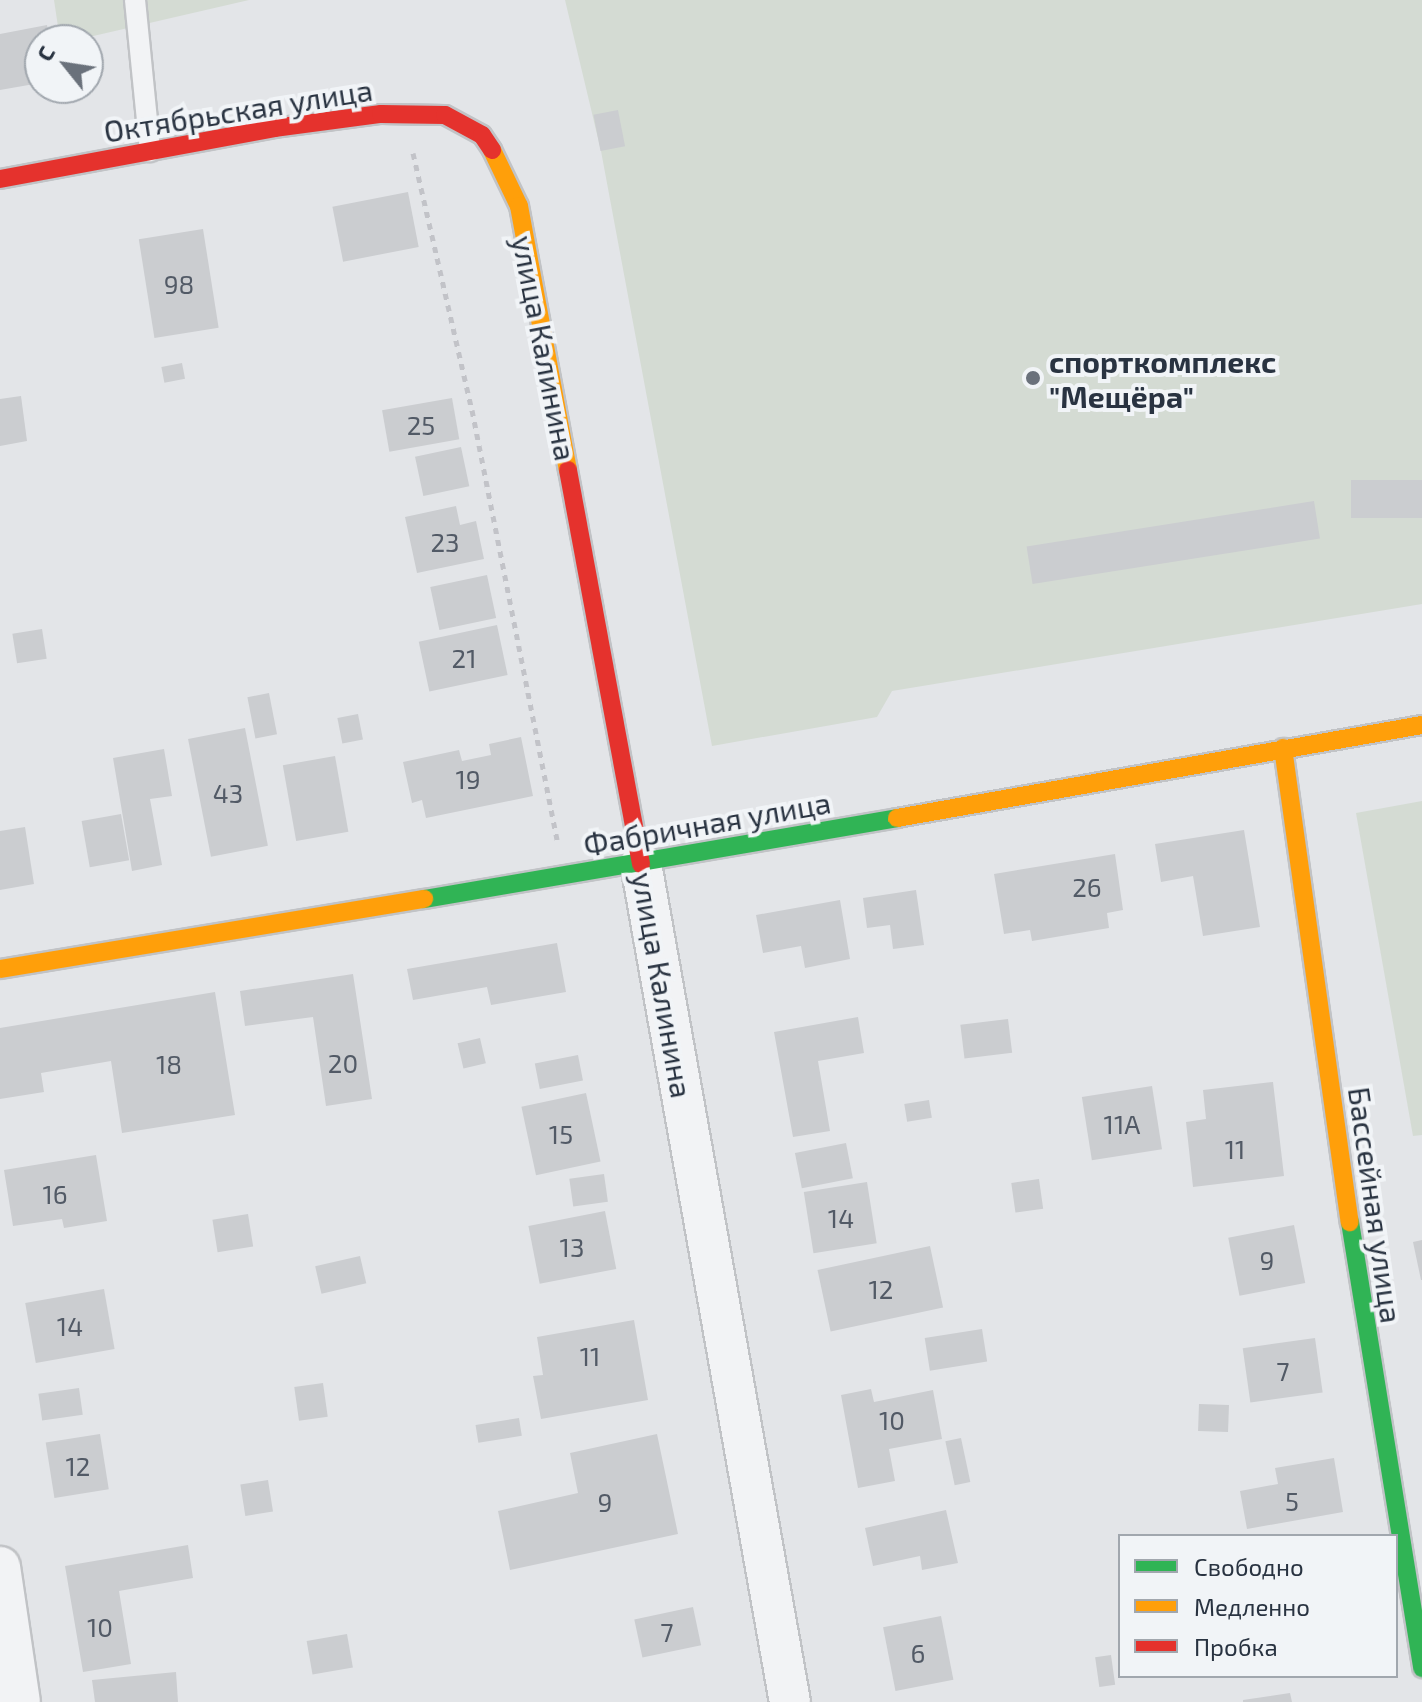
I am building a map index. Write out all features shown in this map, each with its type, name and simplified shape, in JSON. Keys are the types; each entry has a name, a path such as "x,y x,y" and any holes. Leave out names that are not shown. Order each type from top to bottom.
{"street":[{"name":"Октябрьская улица","path":"0,179 274,128 404,114 445,115 482,135"},
{"name":"улица Калинина","path":"482,135 505,168 519,206 641,864 790,1702"},
{"name":"Фабричная улица","path":"0,969 641,864 1422,725"},
{"name":"Бассейная улица","path":"1283,748 1347,1209 1422,1668"},
{"path":"0,1567 20,1702"}],"lane":[{"path":"135,0 150,151"}],"path":[{"path":"404,114 472,410 564,876"}],"shaded area":[{"path":"54,0 249,0 104,34 104,24 58,24"},
{"name":"спорткомплекс \"Мещёра\"","path":"565,0 1422,0 1422,604 892,691 877,717 712,746 601,151"},
{"path":"1422,801 1422,1135 1413,1136 1356,813"}],"building":[{"path":"24,29 24,86 0,90 0,34"},
{"path":"618,110 625,146 601,151 593,115"},
{"path":"408,192 419,247 343,262 332,207"},
{"path":"203,229 219,328 154,338 139,239"},
{"path":"182,363 185,379 164,383 161,367"},
{"path":"21,396 27,441 0,446 0,399"},
{"path":"452,398 459,439 389,452 382,410"},
{"path":"461,447 469,486 423,496 415,457"},
{"path":"1351,480 1422,480 1422,518 1351,518"},
{"path":"1314,501 1320,539 1033,584 1027,547"},
{"path":"456,506 460,525 476,521 484,559 417,573 405,517"},
{"path":"487,575 496,618 439,630 430,587"},
{"path":"497,625 508,675 429,692 419,642"},
{"path":"42,629 47,659 17,663 12,634"},
{"path":"269,693 277,734 255,738 247,697"},
{"path":"358,714 363,740 342,744 337,718"},
{"path":"245,728 268,846 211,857 188,739"},
{"path":"521,737 533,796 426,818 422,800 412,803 403,762 459,750 462,761 491,755 489,744"},
{"path":"164,749 172,796 150,799 162,865 132,871 113,758"},
{"path":"335,756 348,832 296,841 283,765"},
{"path":"121,814 129,860 90,867 82,821"},
{"path":"25,827 34,884 0,890 0,831"},
{"path":"1244,830 1260,927 1203,936 1193,876 1161,882 1155,844"},
{"path":"1115,854 1123,910 1107,913 1109,928 1032,941 1030,930 1004,934 994,874"},
{"path":"916,890 924,945 893,949 890,925 867,928 863,898"},
{"path":"840,900 850,959 805,968 801,946 763,953 756,915"},
{"path":"557,943 566,992 491,1005 487,987 413,1000 407,969"},
{"path":"353,974 372,1099 326,1106 313,1017 245,1026 240,991"},
{"path":"215,992 235,1115 122,1133 111,1061 41,1073 44,1092 0,1099 0,1028"},
{"path":"858,1017 864,1053 818,1061 830,1131 793,1137 774,1032"},
{"path":"1008,1019 1012,1053 965,1059 960,1025"},
{"path":"480,1038 486,1063 463,1069 458,1043"},
{"path":"578,1055 583,1081 540,1089 535,1063"},
{"path":"1273,1082 1284,1176 1193,1187 1186,1122 1206,1119 1203,1090"},
{"path":"1152,1086 1162,1149 1092,1160 1082,1097"},
{"path":"586,1093 601,1161 536,1175 521,1107"},
{"path":"929,1100 932,1118 907,1122 904,1104"},
{"path":"846,1143 853,1178 802,1188 795,1153"},
{"path":"96,1155 107,1221 64,1228 62,1219 13,1226 4,1170"},
{"path":"604,1174 608,1202 573,1207 569,1179"},
{"path":"1039,1179 1043,1209 1015,1213 1011,1183"},
{"path":"867,1182 877,1243 813,1253 804,1192"},
{"path":"605,1211 616,1269 540,1284 528,1226"},
{"path":"248,1214 253,1247 218,1252 212,1220"},
{"path":"1294,1225 1305,1283 1239,1296 1228,1238"},
{"path":"1422,1240 1422,1280 1421,1280 1413,1242"},
{"path":"930,1246 943,1308 831,1332 818,1270"},
{"path":"360,1256 366,1283 321,1294 315,1266"},
{"path":"104,1289 115,1349 36,1363 25,1303"},
{"path":"634,1320 648,1400 541,1419 533,1376 543,1375 537,1337"},
{"path":"982,1329 987,1362 930,1371 925,1338"},
{"path":"1315,1338 1323,1392 1250,1403 1243,1348"},
{"path":"323,1383 328,1417 299,1421 294,1387"},
{"path":"79,1388 83,1415 42,1420 38,1394"},
{"path":"871,1389 874,1402 933,1390 942,1439 889,1449 895,1481 858,1488 841,1395"},
{"path":"1199,1404 1229,1405 1228,1432 1198,1431"},
{"path":"519,1418 522,1436 478,1443 476,1425"},
{"path":"100,1434 109,1489 54,1498 46,1443"},
{"path":"657,1434 678,1534 510,1570 498,1511 578,1493 570,1453"},
{"path":"961,1438 970,1482 955,1485 945,1441"},
{"path":"1334,1458 1343,1512 1247,1529 1240,1491 1278,1484 1275,1468"},
{"path":"268,1480 273,1512 245,1516 240,1484"},
{"path":"946,1510 958,1563 922,1570 920,1556 873,1566 865,1528"},
{"path":"188,1545 193,1578 119,1591 131,1664 83,1672 65,1566"},
{"path":"693,1607 701,1645 642,1658 634,1619"},
{"path":"941,1616 953,1680 895,1691 883,1627"},
{"path":"347,1634 353,1667 313,1675 307,1641"},
{"path":"1111,1655 1115,1685 1099,1687 1095,1657"},
{"path":"176,1672 178,1702 95,1702 92,1680"},
{"path":"1290,1693 1292,1702 1243,1702 1243,1700"}],"traffic: fast":[{"path":"424,899 897,818"},
{"path":"1350,1222 1422,1668"}],"traffic: slow":[{"path":"492,150 519,206 568,470"},
{"path":"897,818 1422,725"},
{"path":"1283,748 1350,1222"},
{"path":"0,969 424,899"}],"traffic: jam":[{"path":"0,179 274,128 381,114 445,115 482,135 492,150"},
{"path":"568,470 641,864"}],"place":[{"name":"спорткомплекс \"Мещёра\"","path":"1033,378"}]}
